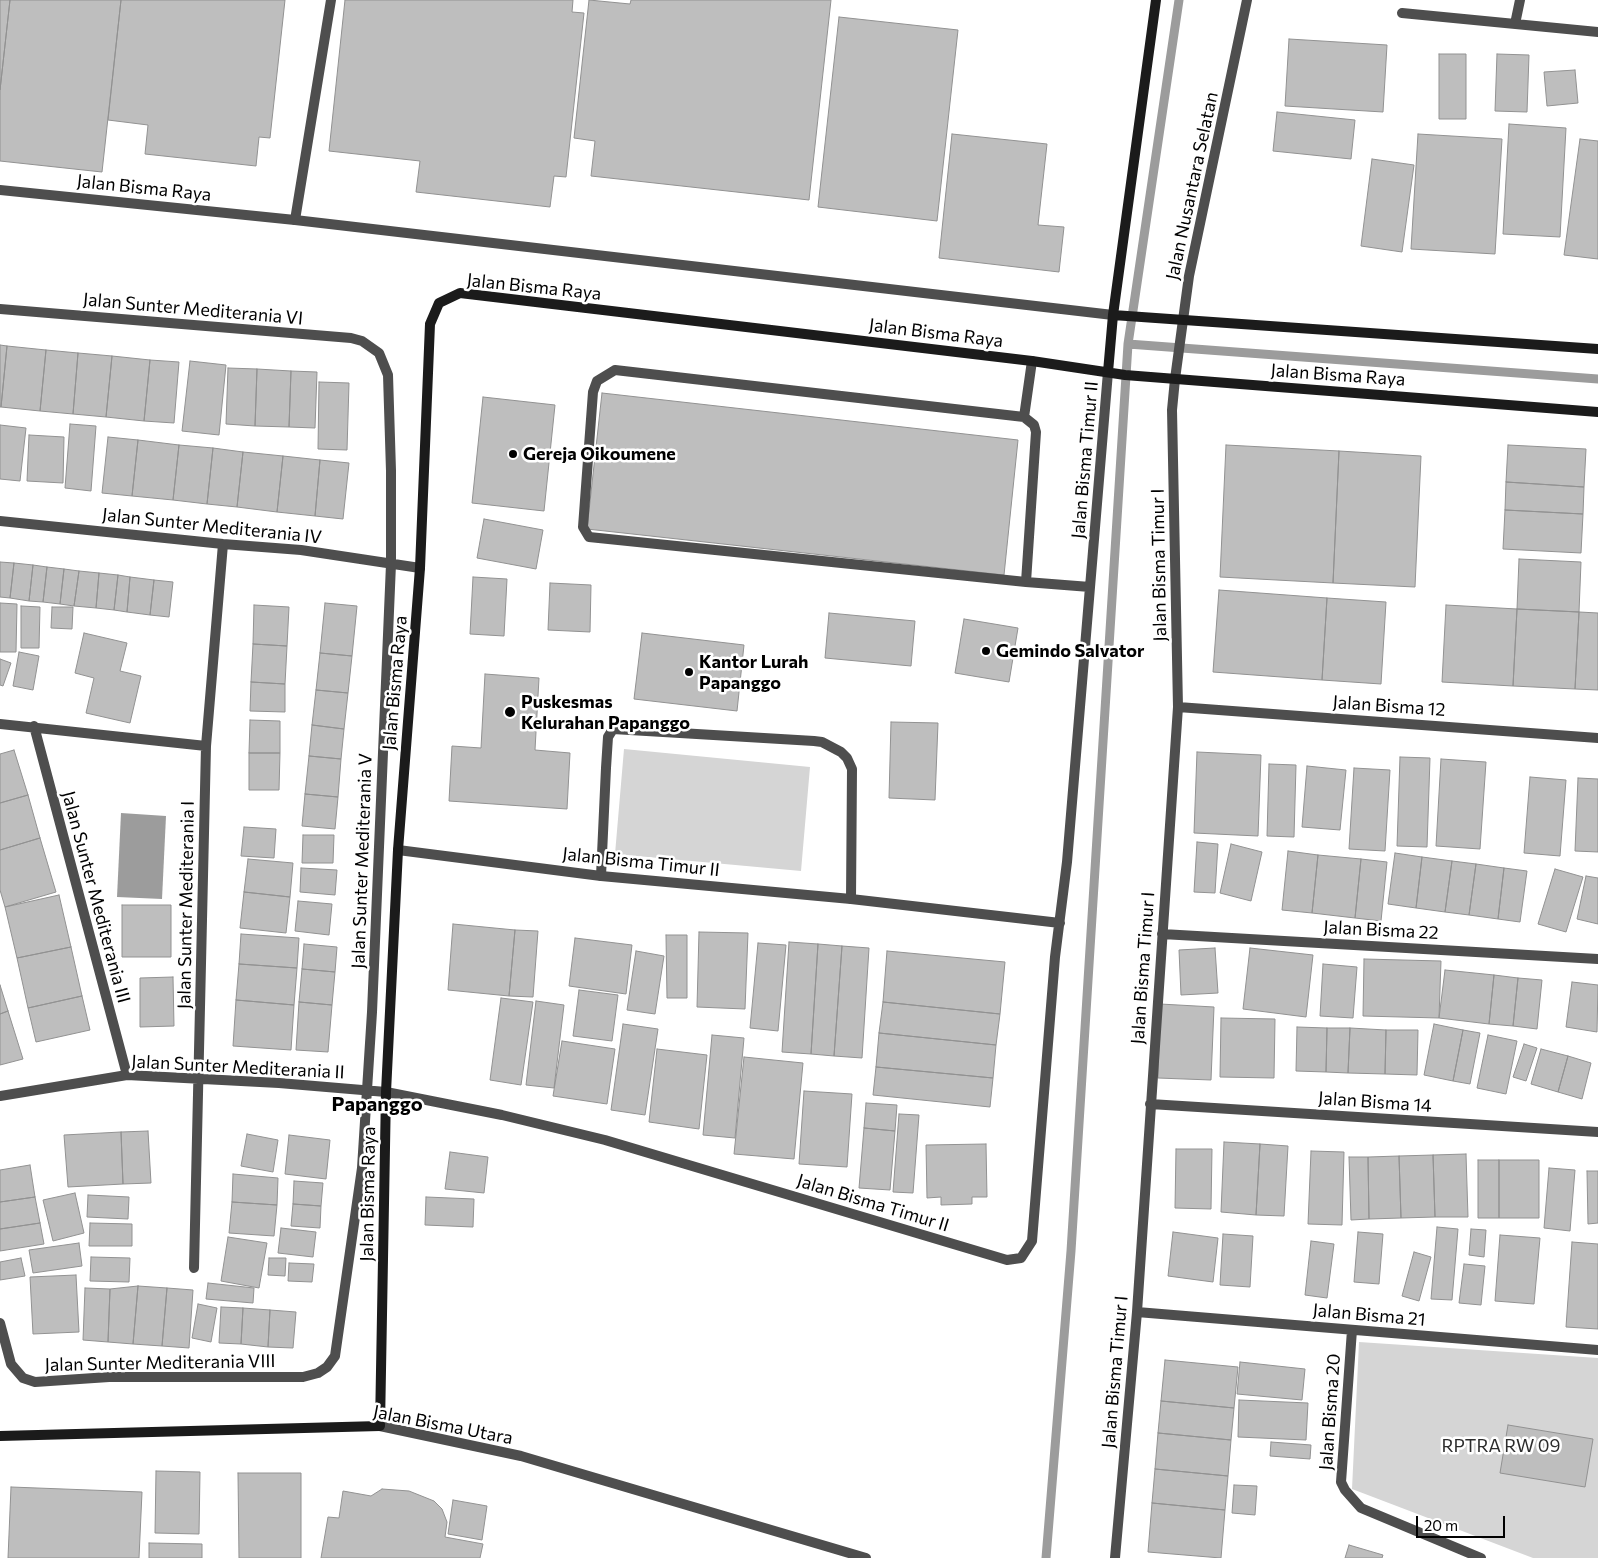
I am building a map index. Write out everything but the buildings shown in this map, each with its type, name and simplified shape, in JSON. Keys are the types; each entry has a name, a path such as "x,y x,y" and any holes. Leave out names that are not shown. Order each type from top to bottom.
{"street":[{"path":"295,220 331,0"},
{"name":"Jalan Bisma Timur II","path":"386,1092 502,1115 605,1140 1007,1260 1015,1260 1025,1254 1032,1241 1055,957 1060,923 1108,372 1118,316 1156,0"},
{"name":"Jalan Nusantara Selatan","path":"1175,379 1178,323 1247,0"},
{"path":"1515,24 1520,0"},
{"path":"1402,13 1598,32"},
{"name":"Jalan Bisma Raya","path":"0,190 295,220 1178,323 1598,350"},
{"name":"Jalan Bisma Raya","path":"380,1426 386,1092 398,850 420,568 430,324 439,303 460,293 1032,360 1125,376 1598,412"},
{"name":"Jalan Sunter Mediterania VI","path":"0,309 351,338 370,345 379,353"},
{"name":"Jalan Sunter Mediterania V","path":"327,1368 335,1356 362,1168 372,1012 391,564 388,376 379,353"},
{"path":"1024,417 1032,360"},
{"path":"1026,582 1036,432 1034,424 1024,417 615,370 597,381 593,392 582,527 585,533 594,538 1026,582 1090,588"},
{"name":"Jalan Bisma Timur I","path":"1115,1558 1137,1312 1178,707 1172,410 1175,379"},
{"name":"Jalan Sunter Mediterania IV","path":"0,520 223,544 301,550 420,568"},
{"name":"Jalan Sunter Mediterania I","path":"194,1268 206,746 223,544"},
{"name":"Jalan Bisma 12","path":"1178,707 1598,738"},
{"path":"0,724 34,726 206,746"},
{"name":"Jalan Sunter Mediterania III","path":"34,726 127,1076"},
{"path":"601,876 606,760 608,737 613,730 814,741 822,742 841,752 847,758 852,768 852,899"},
{"name":"Jalan Bisma Timur II","path":"398,850 601,876 852,899 1060,923"},
{"name":"Jalan Bisma 22","path":"1162,934 1598,959"},
{"name":"Jalan Sunter Mediterania II","path":"0,1096 127,1076 386,1092"},
{"name":"Jalan Bisma 14","path":"1150,1104 1598,1132"},
{"name":"Jalan Bisma 21","path":"1137,1312 1598,1350"},
{"name":"Jalan Sunter Mediterania VIII","path":"0,1323 11,1364 23,1378 34,1382 109,1377 303,1377 318,1373 327,1368"},
{"name":"Jalan Bisma 20","path":"1352,1330 1341,1482 1344,1490 1361,1508 1481,1558"},
{"name":"Jalan Bisma Utara","path":"0,1436 380,1426 521,1456 866,1558"}],"green space":[{"path":"624,749 810,767 801,871 615,854"},
{"name":"RPTRA RW 09","path":"1359,1342 1598,1358 1598,1558 1533,1558 1352,1489"}],"shaded area":[{"path":"121,813 166,816 162,899 117,897"}],"waterway":[{"path":"1046,1558 1071,1251 1128,344 1179,0"},
{"path":"1128,344 1598,379"}],"place":[{"name":"Gereja Oikoumene","path":"513,454"},
{"name":"Gemindo Salvator","path":"986,651"},
{"name":"Kantor Lurah Papanggo","path":"689,672"},
{"name":"Puskesmas Kelurahan Papanggo","path":"510,712"}],"district":[{"name":"Papanggo","path":"377,1104"}]}
